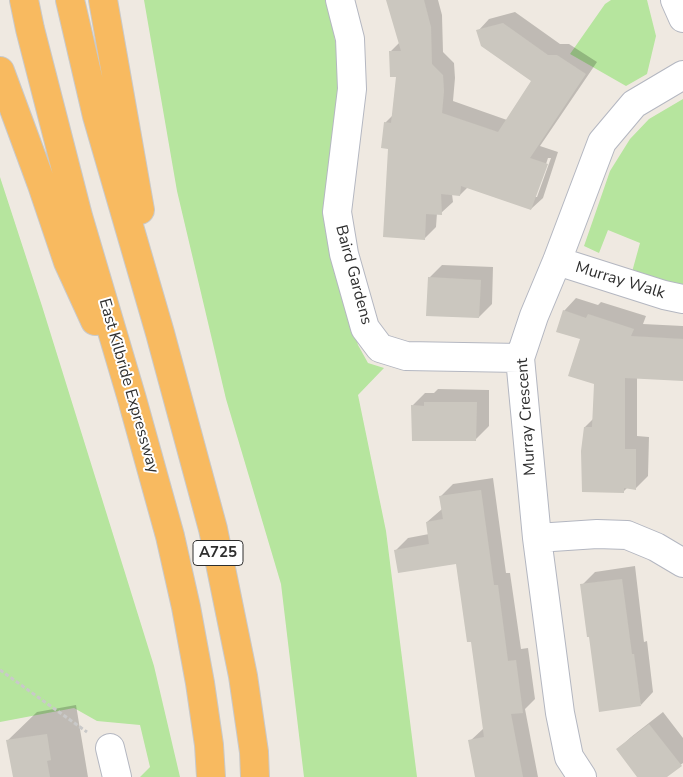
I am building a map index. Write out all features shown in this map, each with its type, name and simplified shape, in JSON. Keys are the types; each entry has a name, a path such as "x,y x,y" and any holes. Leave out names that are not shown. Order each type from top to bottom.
{"highway":[{"name":"East Kilbride Expressway","path":"24,0 78,216 170,536 186,607 208,736 211,777"},
{"name":"A725","path":"70,0 97,116 160,333 215,539 243,676 254,752 255,777"},
{"name":"A725","path":"102,0 122,103 160,333"},
{"name":"A725","path":"0,71 68,262 132,399"}],"street":[{"name":"Baird Gardens","path":"340,0 350,39 352,89 337,212 344,254 365,328 380,348 406,356 520,358"},
{"path":"675,0 683,18"},
{"name":"Murray Crescent","path":"582,777 569,757 560,713 537,538 520,358 534,316 602,142 634,104 683,75"},
{"name":"Murray Walk","path":"557,261 656,293 683,299"},
{"path":"537,538 597,534 627,536 656,547 683,562"},
{"path":"110,748 117,777"}],"path":[{"path":"0,670 110,748"}],"green space":[{"path":"144,0 325,0 329,8 338,57 337,105 324,200 325,230 358,345 368,363 384,368 358,395 386,531 417,777 304,777 281,584 226,399 177,191"},
{"path":"611,0 647,0 656,36 647,74 626,86 570,54 605,4"},
{"path":"683,99 683,289 632,272 640,243 608,230 599,253 584,246 610,171 630,139 649,119"},
{"path":"0,177 154,666 180,777 140,777 150,767 140,725 97,721 74,708 0,722"}],"building":[{"path":"386,0 424,0 431,27 432,64 443,75 442,113 498,132 531,81 481,46 476,30 503,23 548,55 557,55 586,74 530,158 548,164 531,210 461,186 460,196 441,194 442,215 426,214 425,240 383,237 388,149 381,148 384,122 391,123 396,77 390,77 389,51 401,51"},
{"path":"428,277 481,280 479,318 426,316"},
{"path":"563,310 586,318 588,314 634,329 631,336 683,339 683,381 625,378 625,449 636,449 636,490 624,488 624,493 582,492 581,451 584,427 592,427 594,384 568,376 580,339 556,332"},
{"path":"424,402 477,402 476,441 412,441 411,405 424,406"},
{"path":"481,490 494,585 498,585 508,661 516,660 523,713 511,714 523,777 475,777 468,740 484,737 471,642 467,642 456,564 398,573 394,550 429,544 426,522 443,519 439,496"},
{"path":"622,579 641,706 599,712 580,584"},
{"path":"649,724 682,766 667,777 637,777 616,749"},
{"path":"47,734 51,760 47,761 50,777 13,777 6,740"}]}
